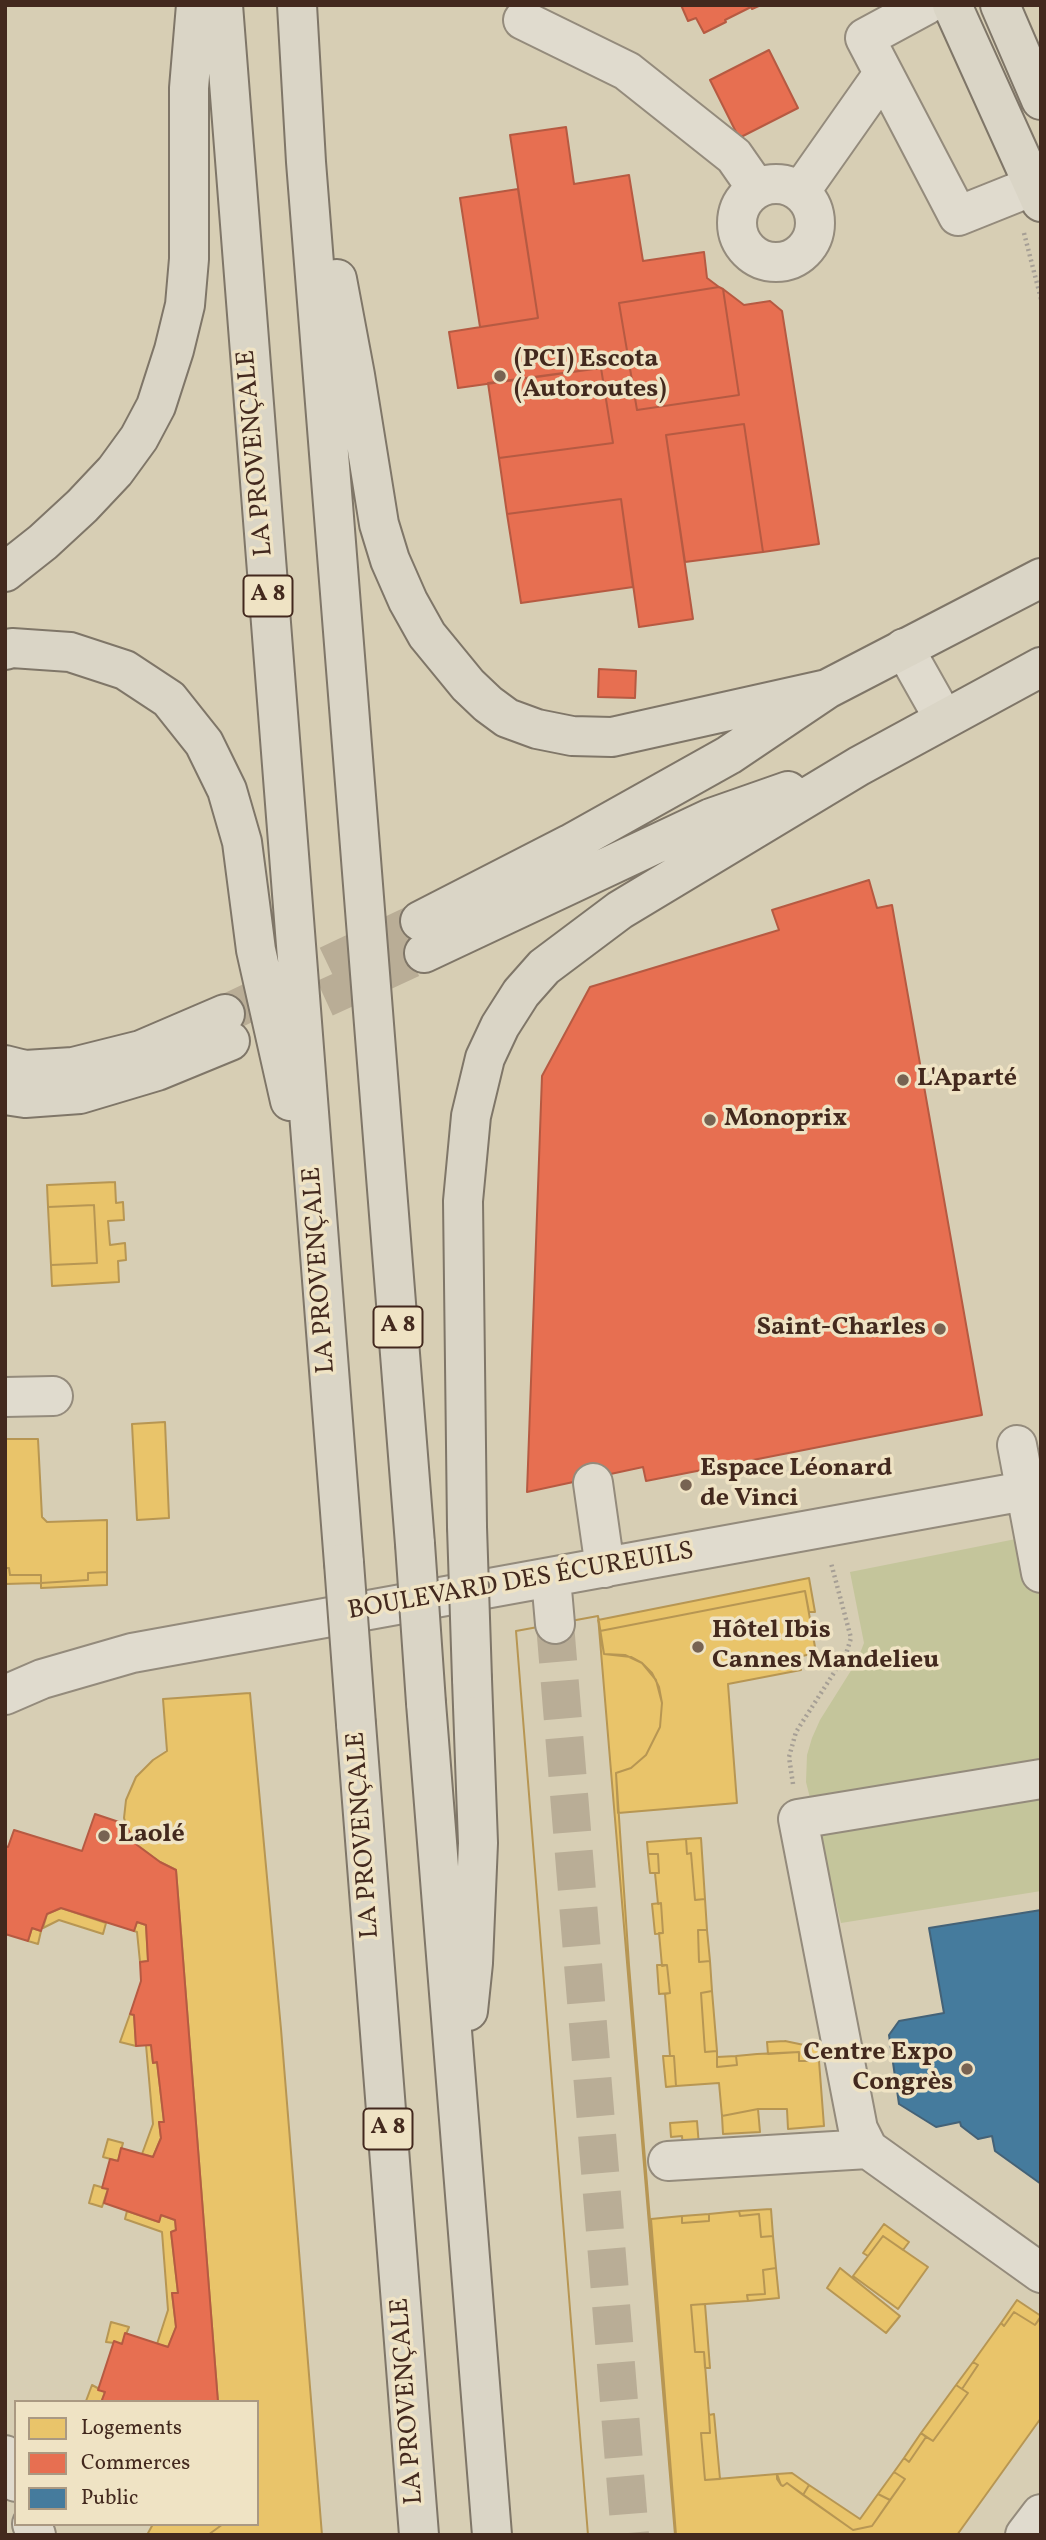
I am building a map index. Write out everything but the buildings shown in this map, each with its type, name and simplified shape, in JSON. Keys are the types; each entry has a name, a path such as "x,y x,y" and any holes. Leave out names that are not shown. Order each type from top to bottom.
{"main road":[{"path":"5,572 53,533 115,471 156,406 185,305 189,259 189,88 197,5"},
{"name":"LA PROVENÇALE","path":"223,5 419,2535"},
{"name":"A 8","path":"297,5 306,162 492,2535"},
{"path":"952,5 1037,194"},
{"path":"1000,5 1041,100"},
{"path":"306,162 337,279 373,492 387,548 408,601 428,635 468,685 488,705 507,718 537,729 572,736 612,737 827,689"},
{"path":"859,766 711,818 422,937 570,844 729,755 827,689 1040,578"},
{"path":"5,650 12,648 70,652 125,670 169,699 204,743 227,790 242,842 256,950 274,1037 315,1187"},
{"path":"458,2114 473,1963 478,1843 467,1527 463,1201 471,1116 485,1058 500,1026 521,993 544,967 620,910 859,766 1041,667"},
{"path":"5,1065 25,1070 73,1067 228,1028 158,1071 80,1094 24,1098 5,1095"}],"street":[{"path":"926,5 865,37 958,216 1037,194"},
{"path":"523,20 627,71 734,156 757,189"},
{"path":"800,191 883,74"},
{"path":"767,185 790,186 800,191 808,201 814,212 815,225 806,248 795,257 769,261 746,248 737,223 746,198 757,189 767,185"},
{"path":"904,648 944,719"},
{"path":"5,1398 52,1396"},
{"path":"1017,1445 1033,1489 1041,1573"},
{"path":"593,1483 605,1568"},
{"name":"BOULEVARD DES ÉCUREUILS","path":"5,1695 42,1679 132,1653 1033,1489"},
{"path":"551,1578 555,1624"},
{"path":"1041,1779 798,1819 858,2129 868,2149 1041,2273"},
{"path":"668,2161 868,2149"},
{"path":"5,2455 14,2477"},
{"path":"1025,2535 1041,2514"}],"path":[{"path":"798,1819 789,1757 802,1722 846,1654 851,1638 822,1528"}],"green space":[{"path":"1041,1534 1041,1891 841,1923 806,1782 807,1755 812,1738 820,1720 857,1661 864,1643 850,1572"}],"tunnel":[{"path":"225,1014 420,921"},
{"path":"273,1022 424,953"},
{"path":"555,1624 630,2535"}],"place":[{"name":"(PCI) Escota (Autoroutes)","path":"500,376"},
{"name":"L'Aparté","path":"903,1080"},
{"name":"Monoprix","path":"710,1120"},
{"name":"Saint-Charles","path":"940,1329"},
{"name":"Espace Léonard de Vinci","path":"686,1485"},
{"name":"Hôtel Ibis Cannes Mandelieu","path":"698,1647"},
{"name":"Laolé","path":"104,1836"},
{"name":"Centre Expo Congrès","path":"967,2069"}]}
